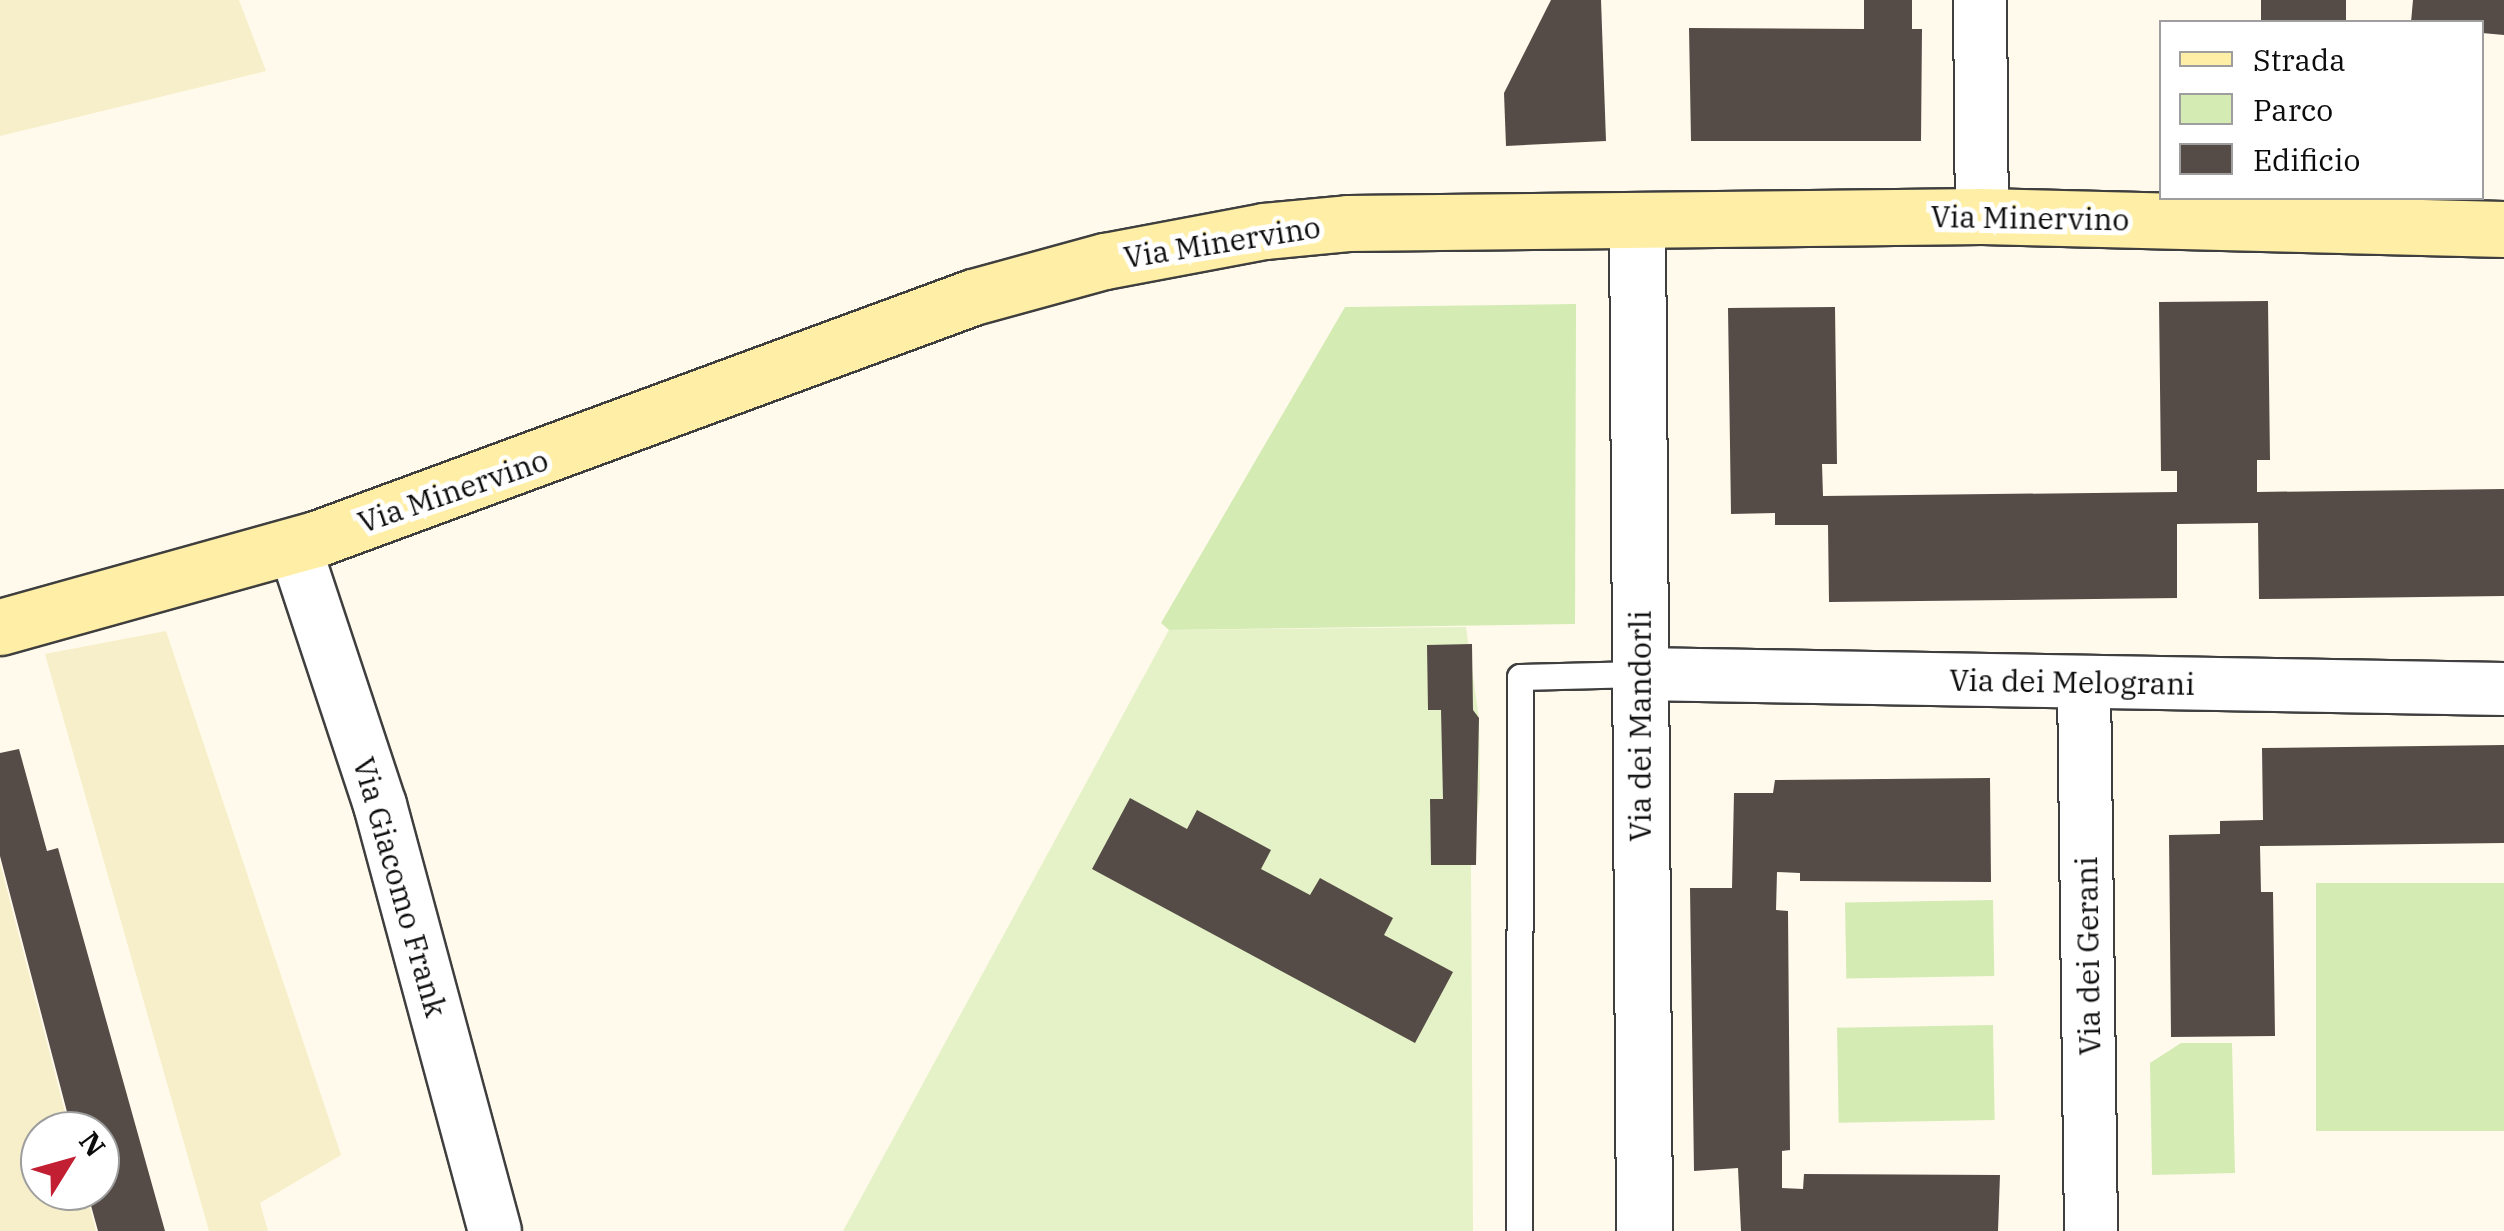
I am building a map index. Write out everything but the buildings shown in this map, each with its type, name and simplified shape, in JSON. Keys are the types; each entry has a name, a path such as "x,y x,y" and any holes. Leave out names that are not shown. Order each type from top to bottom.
{"main road":[{"name":"Via Minervino","path":"0,627 294,545 560,453 917,316 1105,261 1348,223 1982,216 2504,229"}],"street":[{"path":"1980,0 1982,216"},
{"name":"Via dei Mandorli","path":"1637,222 1644,1231"},
{"name":"Via Giacomo Frank","path":"294,545 380,805 495,1231"},
{"name":"Via dei Melograni","path":"1640,674 2504,690"},
{"name":"Via dei Gerani","path":"2084,682 2091,1231"}],"lane":[{"path":"1520,1231 1520,678 1640,674"}],"shaded area":[{"path":"0,0 239,0 266,71 0,136"},
{"path":"166,631 341,1155 260,1203 268,1231 209,1231 45,654"},
{"path":"0,863 65,1111 20,1111 20,1211 91,1211 96,1231 0,1231"}],"green space":[{"path":"1576,304 1575,624 1169,630 1161,623 1345,307"},
{"path":"1466,627 1479,718 1480,791 1471,866 1473,1231 843,1231 1169,630"},
{"path":"2316,883 2504,883 2504,1131 2316,1131"},
{"path":"1993,900 1994,976 1846,979 1845,903"},
{"path":"1993,1025 1995,1120 1839,1123 1837,1028"},
{"path":"2181,1043 2232,1043 2235,1173 2152,1175 2150,1063"}]}
